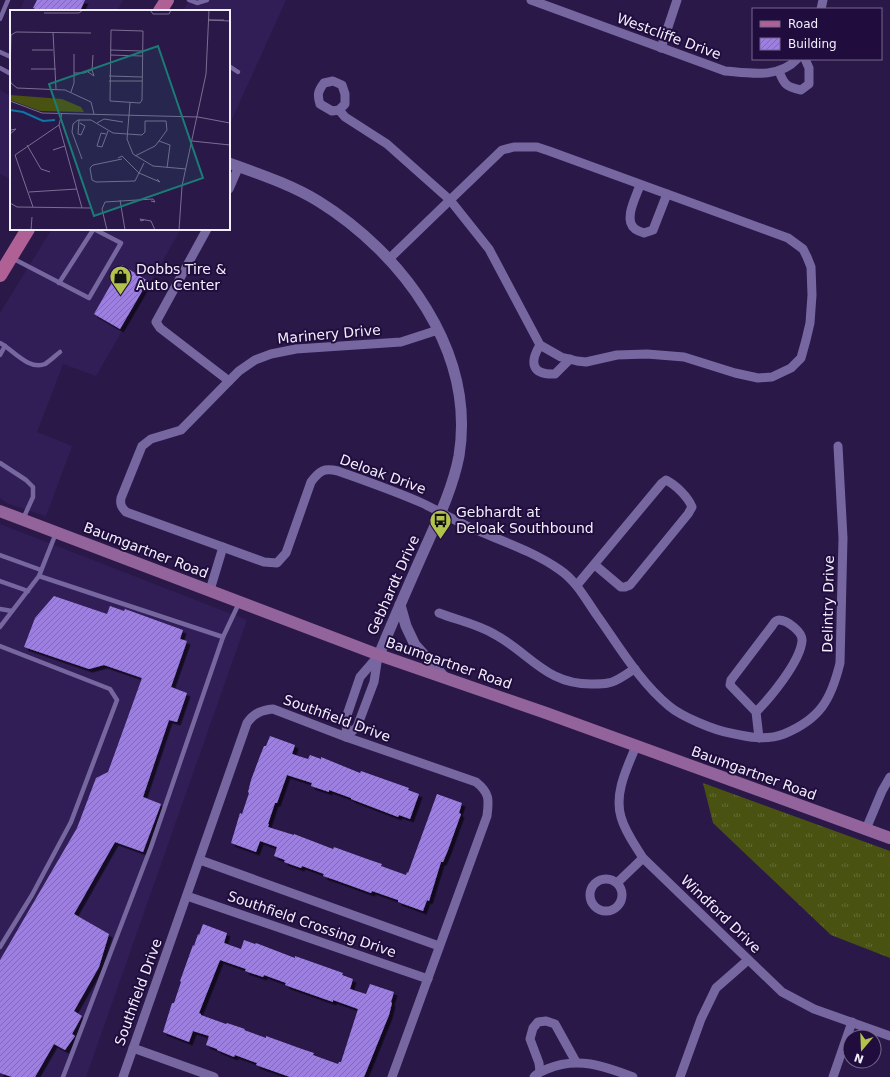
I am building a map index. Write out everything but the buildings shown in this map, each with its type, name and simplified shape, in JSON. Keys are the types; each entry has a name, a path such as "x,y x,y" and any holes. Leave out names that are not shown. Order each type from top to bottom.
{"main road":[{"path":"161,10 167,0"},
{"path":"0,275 27,230"},
{"name":"Baumgartner Road","path":"0,511 444,678 890,838"}],"street":[{"name":"Westcliffe Drive","path":"531,0 725,71 757,74 775,72 796,60"},
{"path":"661,48 677,0"},
{"path":"779,70 782,80 790,88 802,90 809,84 809,68 805,60"},
{"path":"339,110 344,117 387,144 450,200 489,249 540,345 561,357 586,362 617,355 647,354 684,357 735,373 758,378 772,377 791,368 801,358 810,323 812,295 811,266 803,249 788,238 537,147 514,146 502,150 450,200 389,259"},
{"path":"230,184 234,164"},
{"name":"Gebhardt Drive","path":"234,164 286,185 316,200 371,241 389,259 413,289 438,330 448,352 454,371 461,420 459,456 449,492 441,512 379,654"},
{"path":"640,185 630,215 630,224 636,230 644,233 653,230 667,194"},
{"path":"206,230 156,322 160,328 229,381"},
{"name":"Marinery Drive","path":"229,381 239,371 255,360 271,354 296,348 401,342 438,330"},
{"path":"540,345 533,360 534,366 539,372 555,374 570,359"},
{"name":"Deloak Drive","path":"229,381 181,430 152,439 142,446 120,503 126,512 264,562 278,563 288,548 311,482 318,473 327,469 338,471 421,502 466,525 545,560 561,571 577,585 644,682 670,707 687,717 720,731 759,738 780,736"},
{"name":"Delintry Drive","path":"780,736 810,720 826,702 836,682 840,663 843,538 838,446"},
{"path":"577,585 666,480 670,482 690,502 692,507 688,514 630,585 621,587 595,565"},
{"path":"210,590 223,547"},
{"path":"400,605 406,626 415,645 444,678"},
{"path":"439,613 494,634 541,669 554,676 572,682 587,684 609,683 635,669"},
{"path":"756,712 788,672 798,654 803,640 802,635 794,627 780,620 775,622 731,680 730,685 756,712 759,738"},
{"path":"346,737 347,716 360,677 379,654"},
{"path":"346,737 358,727 374,682 379,654"},
{"name":"Southfield Drive","path":"123,1077 188,896 247,723 252,717 265,710 274,709 346,737 476,782 484,788 488,795 487,816 392,1077"},
{"name":"Windford Drive","path":"636,746 620,792 619,807 628,836 643,858 782,992 814,1009 890,1036"},
{"path":"866,829 882,791 890,777"},
{"path":"617,883 643,858"},
{"name":"Southfield Crossing Drive","path":"200,860 439,946"},
{"name":"Southfield Crossing Drive","path":"188,896 428,979"},
{"path":"680,1077 701,1019 716,988 748,960"},
{"path":"537,1075 539,1063 530,1039 533,1028 538,1022 546,1021 555,1024 576,1062"},
{"path":"833,1077 852,1022"},
{"path":"133,1048 214,1077"},
{"path":"537,1075 551,1067 576,1062 603,1066 633,1077"}],"lane":[{"path":"0,18 8,0"},
{"path":"189,0 197,3 207,0"},
{"path":"0,52 10,57"},
{"path":"230,67 238,72"},
{"path":"0,68 10,73"},
{"path":"59,283 93,230"},
{"path":"11,258 89,298 121,243 96,230"},
{"path":"0,343 30,363 38,365 46,364 60,352"},
{"path":"0,355 5,346"},
{"path":"0,463 26,480 33,487 33,497 22,520"},
{"path":"0,627 39,576 56,533"},
{"path":"0,555 42,570"},
{"path":"39,576 223,637"},
{"path":"0,581 28,591"},
{"path":"63,1077 151,847 223,637 240,602"},
{"path":"0,609 12,611"},
{"path":"0,646 110,689 117,700 71,822 32,895 0,947"}],"shaded area":[{"path":"24,0 123,0 118,10 20,10"},
{"path":"189,0 286,0 230,124 230,10 184,10"},
{"path":"0,90 10,95 10,179 0,174"},
{"path":"51,230 180,230 96,376 63,364 37,432 72,446 46,516 7,503 0,498 0,313"},
{"path":"0,524 247,620 86,1077 0,1077"}],"green space":[{"path":"703,783 890,851 890,958 831,935 713,823"}],"place":[{"name":"Dobbs Tire & Auto Center","path":"121,296"},
{"name":"Gebhardt at Deloak Southbound","path":"440,540"}]}
